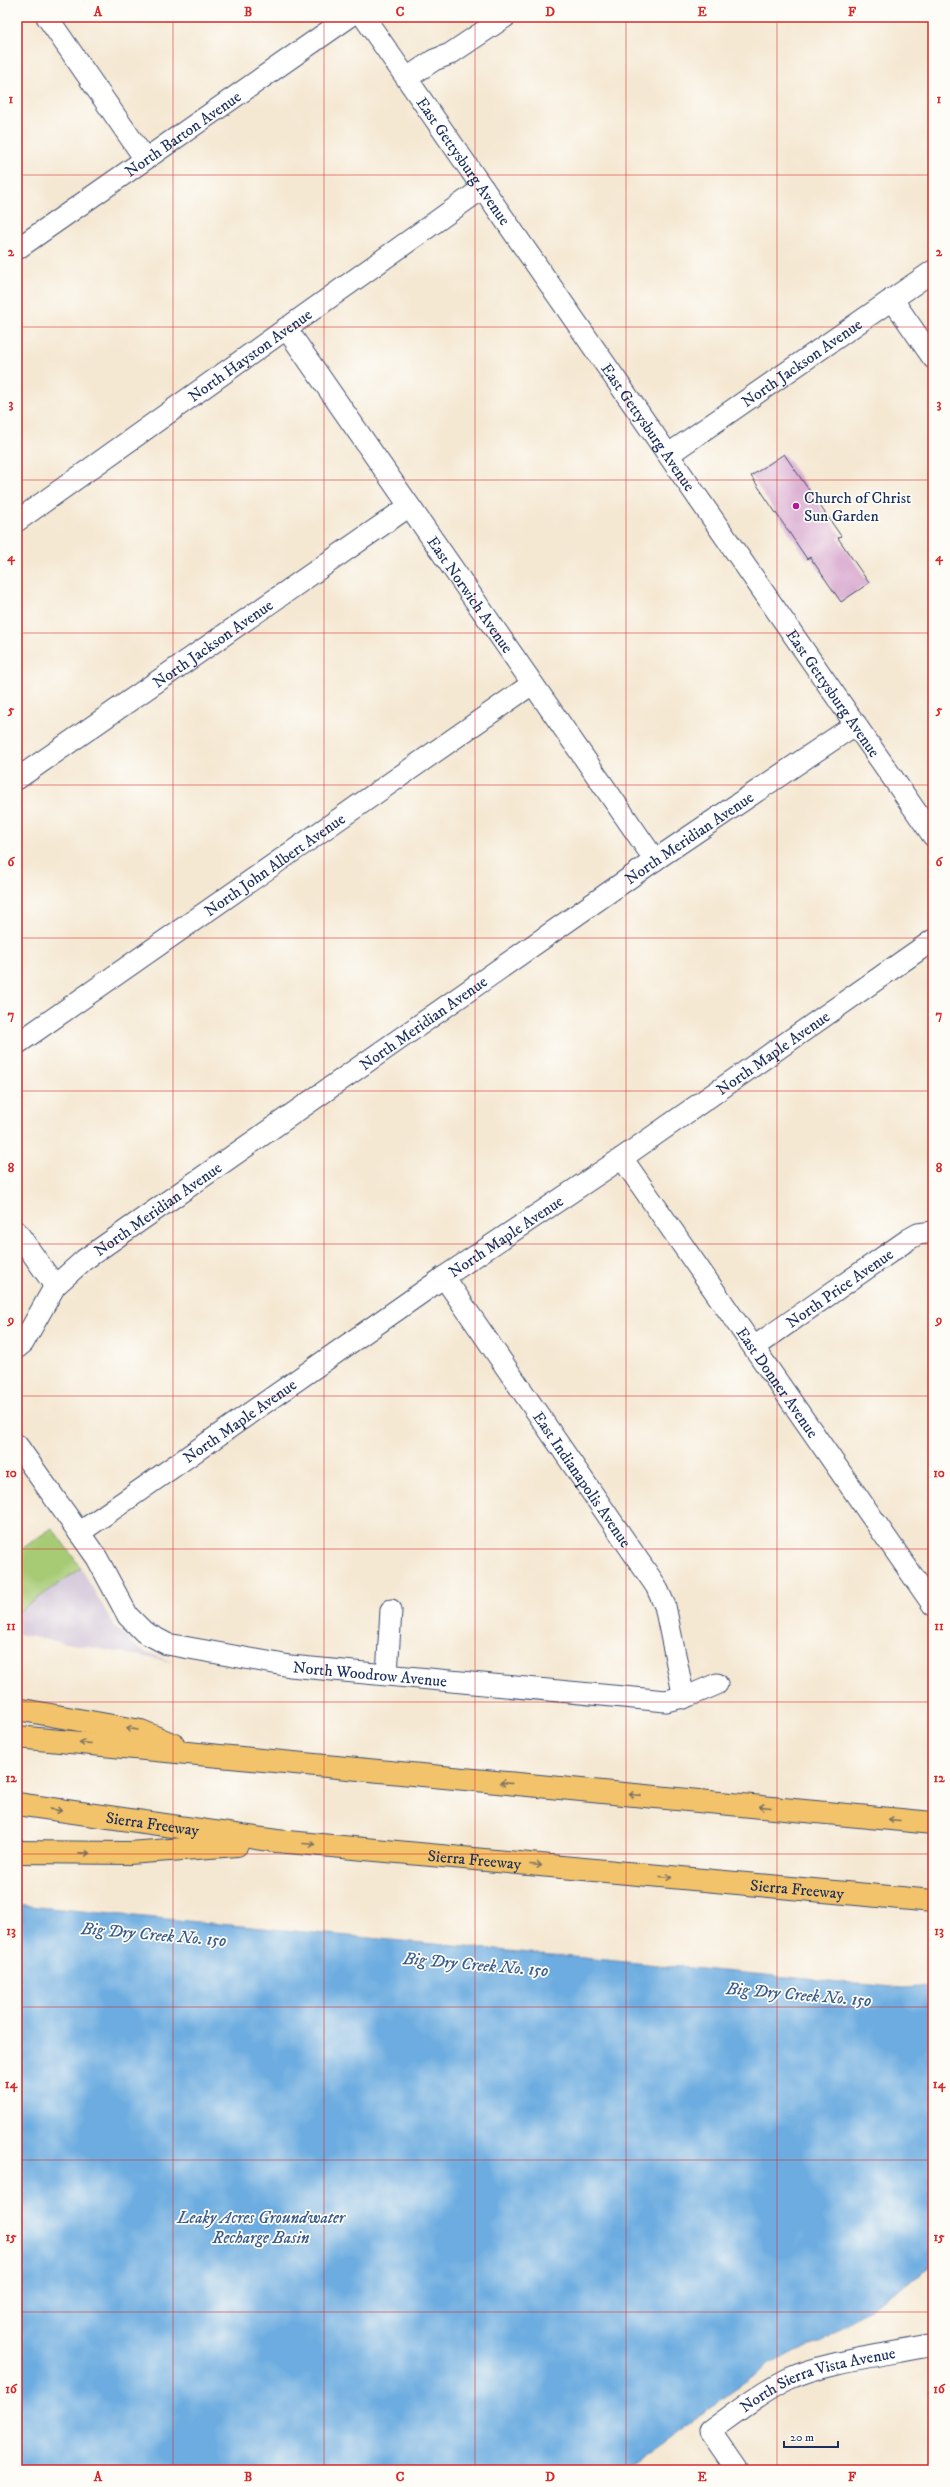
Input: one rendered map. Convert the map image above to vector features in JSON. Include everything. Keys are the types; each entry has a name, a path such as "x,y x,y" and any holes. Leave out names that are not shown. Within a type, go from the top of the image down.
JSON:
{"highway":[{"path":"17,1709 141,1731 194,1753"},
{"path":"17,1737 933,1824"},
{"name":"Sierra Freeway","path":"17,1804 278,1841 933,1901"},
{"path":"17,1852 129,1853 278,1841"}],"street":[{"path":"47,17 145,159"},
{"name":"North Barton Avenue","path":"17,249 348,17"},
{"name":"East Gettysburg Avenue","path":"364,17 933,836"},
{"path":"407,78 434,60 450,54 505,17"},
{"name":"North Hayston Avenue","path":"17,521 483,188"},
{"name":"North Jackson Avenue","path":"669,454 933,271"},
{"path":"892,299 933,358"},
{"name":"East Norwich Avenue","path":"286,328 408,507 655,860"},
{"name":"North Jackson Avenue","path":"17,779 408,507"},
{"name":"North John Albert Avenue","path":"17,1044 532,684"},
{"name":"North Meridian Avenue","path":"17,1348 23,1343 55,1286 84,1260 655,860 856,724"},
{"name":"North Maple Avenue","path":"79,1533 444,1277 622,1158 933,940"},
{"name":"East Donner Avenue","path":"622,1158 933,1605"},
{"path":"17,1232 55,1286"},
{"name":"North Price Avenue","path":"754,1347 909,1239 930,1232"},
{"name":"East Indianapolis Avenue","path":"444,1277 656,1586 665,1606 684,1698"},
{"name":"North Woodrow Avenue","path":"17,1445 100,1563 128,1616 144,1632 167,1644 290,1666 666,1701 684,1698 717,1684"},
{"path":"386,1674 391,1610"},
{"name":"North Sierra Vista Avenue","path":"737,2470 710,2431 760,2395 790,2379 824,2367 933,2345"}],"shaded area":[{"path":"81,1568 114,1626 139,1649 172,1662 17,1634 17,1613"}],"green space":[{"path":"52,1528 81,1568 17,1613 17,1552"}],"water":[{"name":"Leaky Acres Groundwater Recharge Basin","path":"17,1905 904,1988 933,1986 933,2266 819,2343 795,2351 769,2365 624,2470 17,2470"}],"building":[{"name":"Church of Christ Sun Garden","path":"784,454 841,536 838,538 869,583 841,602 810,557 807,559 751,476"}],"place":[{"name":"Church of Christ Sun Garden","path":"796,506"}],"water label":[{"name":"Big Dry Creek No. 150","path":"154,1934"},
{"name":"Big Dry Creek No. 150","path":"476,1964"},
{"name":"Big Dry Creek No. 150","path":"799,1994"}]}
